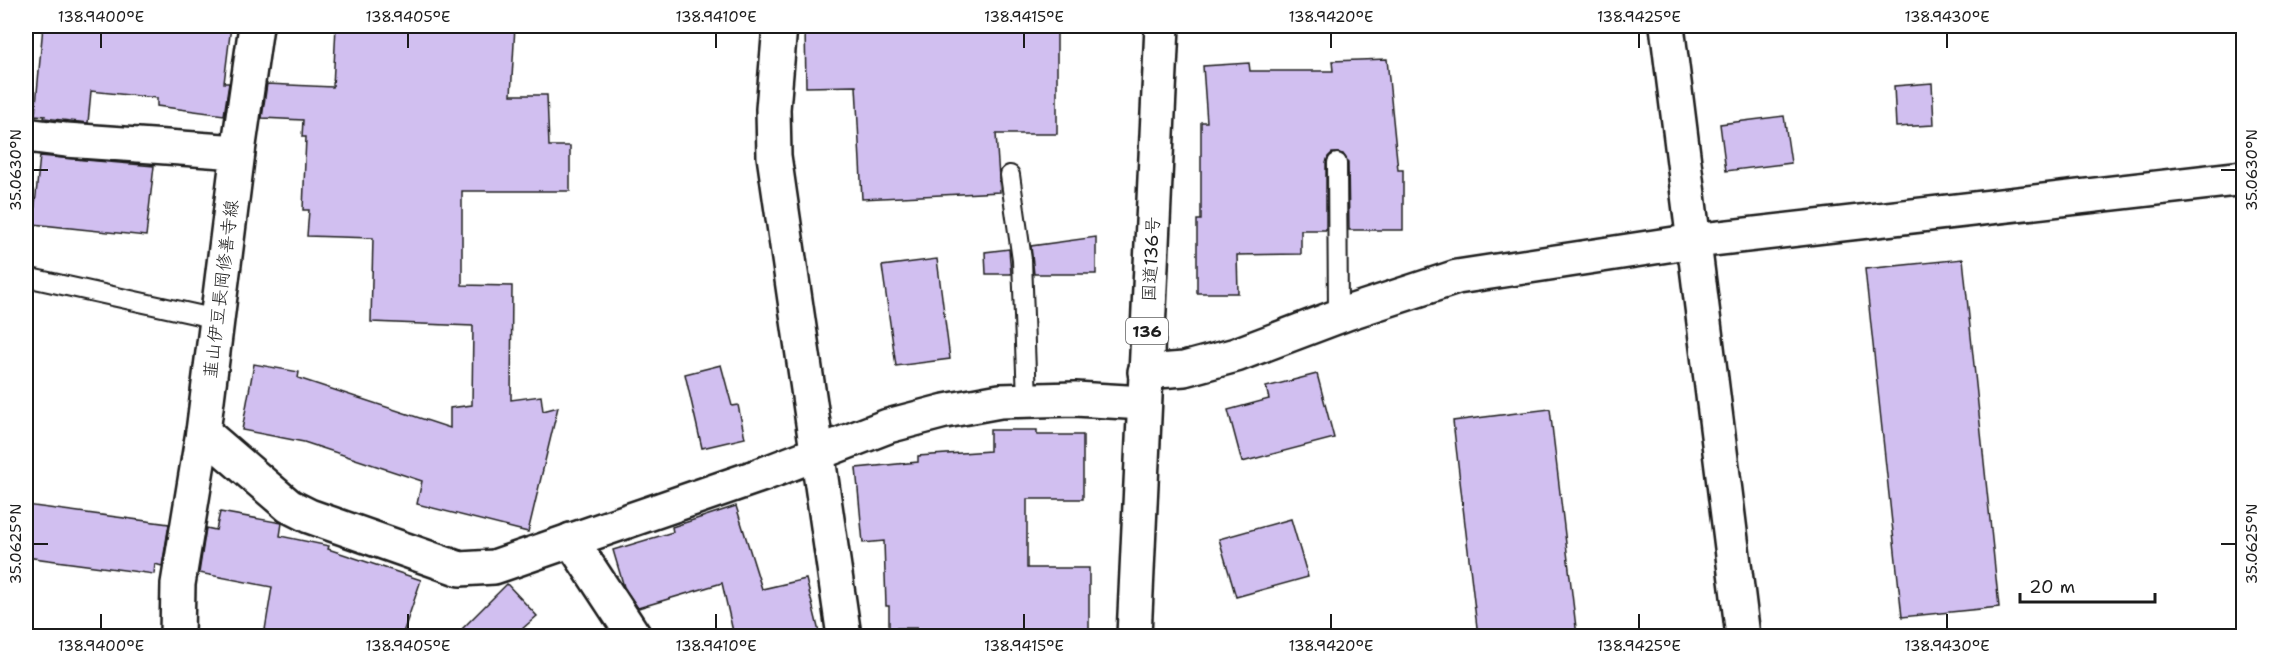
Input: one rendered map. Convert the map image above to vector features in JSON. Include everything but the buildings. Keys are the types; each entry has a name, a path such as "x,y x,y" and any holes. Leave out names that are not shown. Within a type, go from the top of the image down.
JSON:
{"main road":[{"name":"韮山伊豆長岡修善寺線","path":"177,636 178,584 203,432 256,26"},
{"path":"780,26 772,109 774,156 844,636"},
{"name":"国道136号","path":"1134,636 1162,26"},
{"path":"1667,26 1743,636"},
{"path":"26,135 238,152"},
{"path":"203,432 289,506 309,516 452,567 472,570 494,567 762,475 888,426 933,414 1000,401 1075,399 1145,387 1184,369 1236,355 1338,316 1457,277 1694,242 2244,178"},
{"path":"571,540 634,636"}],"lane":[{"path":"1337,163 1338,316"},
{"path":"1010,175 1022,260 1027,400"},
{"path":"26,277 217,319"}]}
